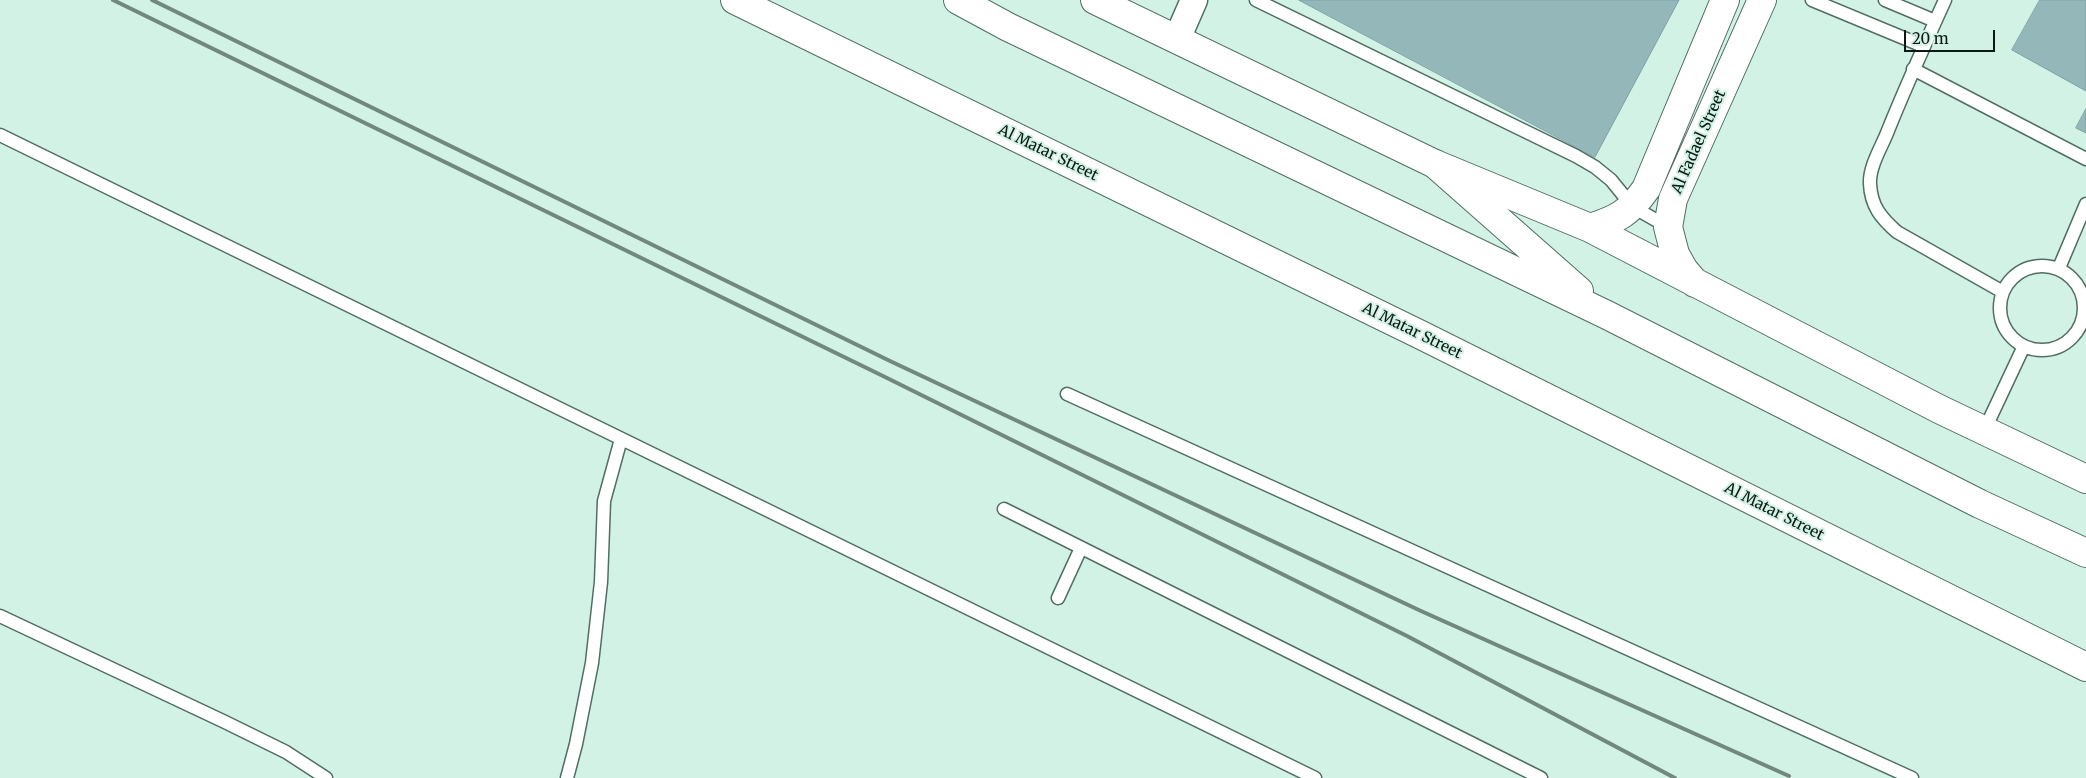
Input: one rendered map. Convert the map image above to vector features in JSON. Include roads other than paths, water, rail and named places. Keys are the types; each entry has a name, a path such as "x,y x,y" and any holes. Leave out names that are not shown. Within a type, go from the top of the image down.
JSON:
{"main road":[{"name":"Al Matar Street","path":"735,0 1421,335 2086,667"},
{"path":"958,0 1008,27 1607,314 1980,504 2086,553"},
{"path":"1094,0 1434,164 1590,228 1984,431 2086,479"},
{"name":"Al Fadael Street","path":"1590,228 1607,222 1633,207 1646,189 1725,0"},
{"name":"Al Fadael Street","path":"1696,284 1684,270 1675,254 1668,227 1673,200 1762,0"},
{"path":"1434,164 1607,314"}],"street":[{"path":"1177,39 1194,0"}],"lane":[{"path":"1256,0 1576,156 1611,180 1633,207 1668,227"},
{"path":"1812,0 1923,46"},
{"path":"1885,0 1935,21"},
{"path":"1945,0 1913,69 1875,162 1870,181 1872,201 1882,219 1897,232 2003,292"},
{"path":"1913,69 2086,159"},
{"path":"0,135 1315,778"},
{"path":"2059,268 2086,204"},
{"path":"2042,265 2059,268 2074,278 2083,294 2085,312 2083,330 2069,341 2055,348 2039,350 2024,346 2011,337 2002,323 1999,308 2003,292 2012,277 2026,268 2042,265"},
{"path":"1984,431 2024,346"},
{"path":"1067,394 1912,778"},
{"path":"567,778 576,744 592,663 601,582 604,500 621,439"},
{"path":"1004,509 1541,778"},
{"path":"1058,598 1081,548"},
{"path":"0,616 226,722 286,752 326,778"}],"railway":[{"path":"113,0 883,376 1407,636 1675,778"},
{"path":"152,0 890,361 1421,611 1789,776"}]}
